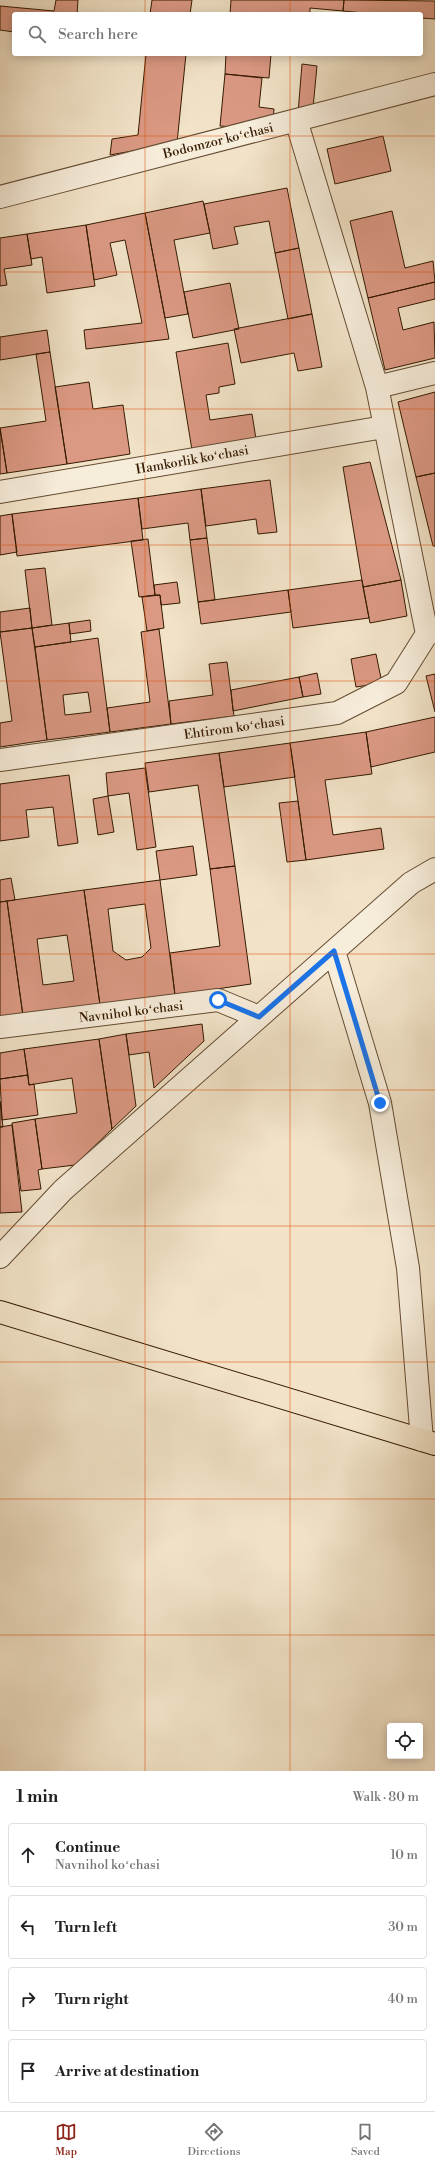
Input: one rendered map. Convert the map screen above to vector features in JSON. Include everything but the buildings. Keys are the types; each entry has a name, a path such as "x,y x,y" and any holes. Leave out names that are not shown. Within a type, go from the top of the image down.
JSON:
{"main road":[{"path":"0,1312 428,1442"}],"street":[{"name":"Bodomzor koʻchasi","path":"0,196 435,84"},
{"path":"296,120 377,387 384,427 431,633"},
{"path":"377,387 435,373"},
{"name":"Hamkorlik koʻchasi","path":"0,492 384,427"},
{"name":"Ehtirom koʻchasi","path":"0,760 337,713 396,683 431,633"},
{"path":"0,1257 63,1190 411,883 435,869"},
{"path":"334,951 380,1103 408,1268 428,1442"},
{"name":"Navnihol koʻchasi","path":"0,1027 218,1000 259,1017"}],"route":[{"path":"218,1000 259,1017 334,951 380,1103"}]}
